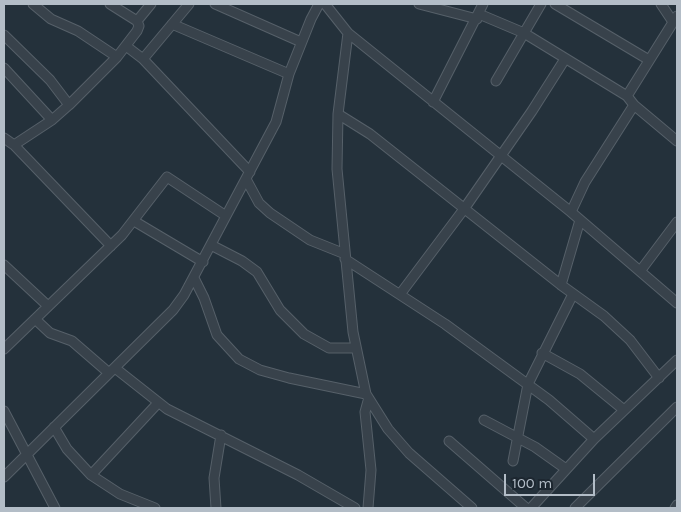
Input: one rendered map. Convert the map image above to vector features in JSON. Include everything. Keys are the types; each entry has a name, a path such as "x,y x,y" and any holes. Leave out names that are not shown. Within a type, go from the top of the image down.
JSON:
{"street":[{"path":"33,4 51,18 78,31 117,57"},
{"path":"14,145 52,120 69,105 117,57 139,28 137,21 110,4"},
{"path":"137,21 150,4"},
{"path":"143,59 189,4"},
{"path":"215,4 301,42"},
{"path":"4,477 25,454 173,310 203,262 276,122 289,74 301,42 319,4"},
{"path":"325,4 348,33 571,212 641,270 677,303"},
{"path":"419,4 478,16 524,33 627,96 634,105 677,141"},
{"path":"433,102 483,4"},
{"path":"496,81 541,4"},
{"path":"555,4 648,60"},
{"path":"627,96 675,19 661,4"},
{"path":"172,24 289,74"},
{"path":"348,33 338,114 337,169 355,348 367,397 365,412 371,470 368,508"},
{"path":"4,35 38,68 69,105"},
{"path":"126,46 143,59 248,175 259,203 270,213 310,240 345,256 401,293 528,384 594,439"},
{"path":"401,293 464,209 565,59"},
{"path":"4,68 52,120"},
{"path":"571,212 588,176 634,105"},
{"path":"338,114 370,134 561,286 604,316 630,340 659,378"},
{"path":"4,138 14,145 111,246"},
{"path":"4,349 111,246 134,221 167,177 226,216"},
{"path":"561,286 580,220"},
{"path":"134,221 203,262"},
{"path":"641,270 677,222"},
{"path":"211,245 242,261 258,272 280,310 304,334 329,348 355,348"},
{"path":"4,265 48,306"},
{"path":"194,278 204,298 217,335 239,359 252,367 279,376 367,397 409,454 472,508"},
{"path":"513,460 528,384 573,294"},
{"path":"35,319 50,332 72,341 158,403 355,508"},
{"path":"542,353 591,381 624,410"},
{"path":"532,508 594,439 677,360"},
{"path":"90,475 158,403"},
{"path":"575,508 677,407"},
{"path":"4,411 55,508"},
{"path":"669,414 677,420"},
{"path":"484,420 535,447 566,469"},
{"path":"54,427 67,449 90,475 120,494 155,508"},
{"path":"216,508 214,478 221,435"},
{"path":"449,441 526,508"}]}
